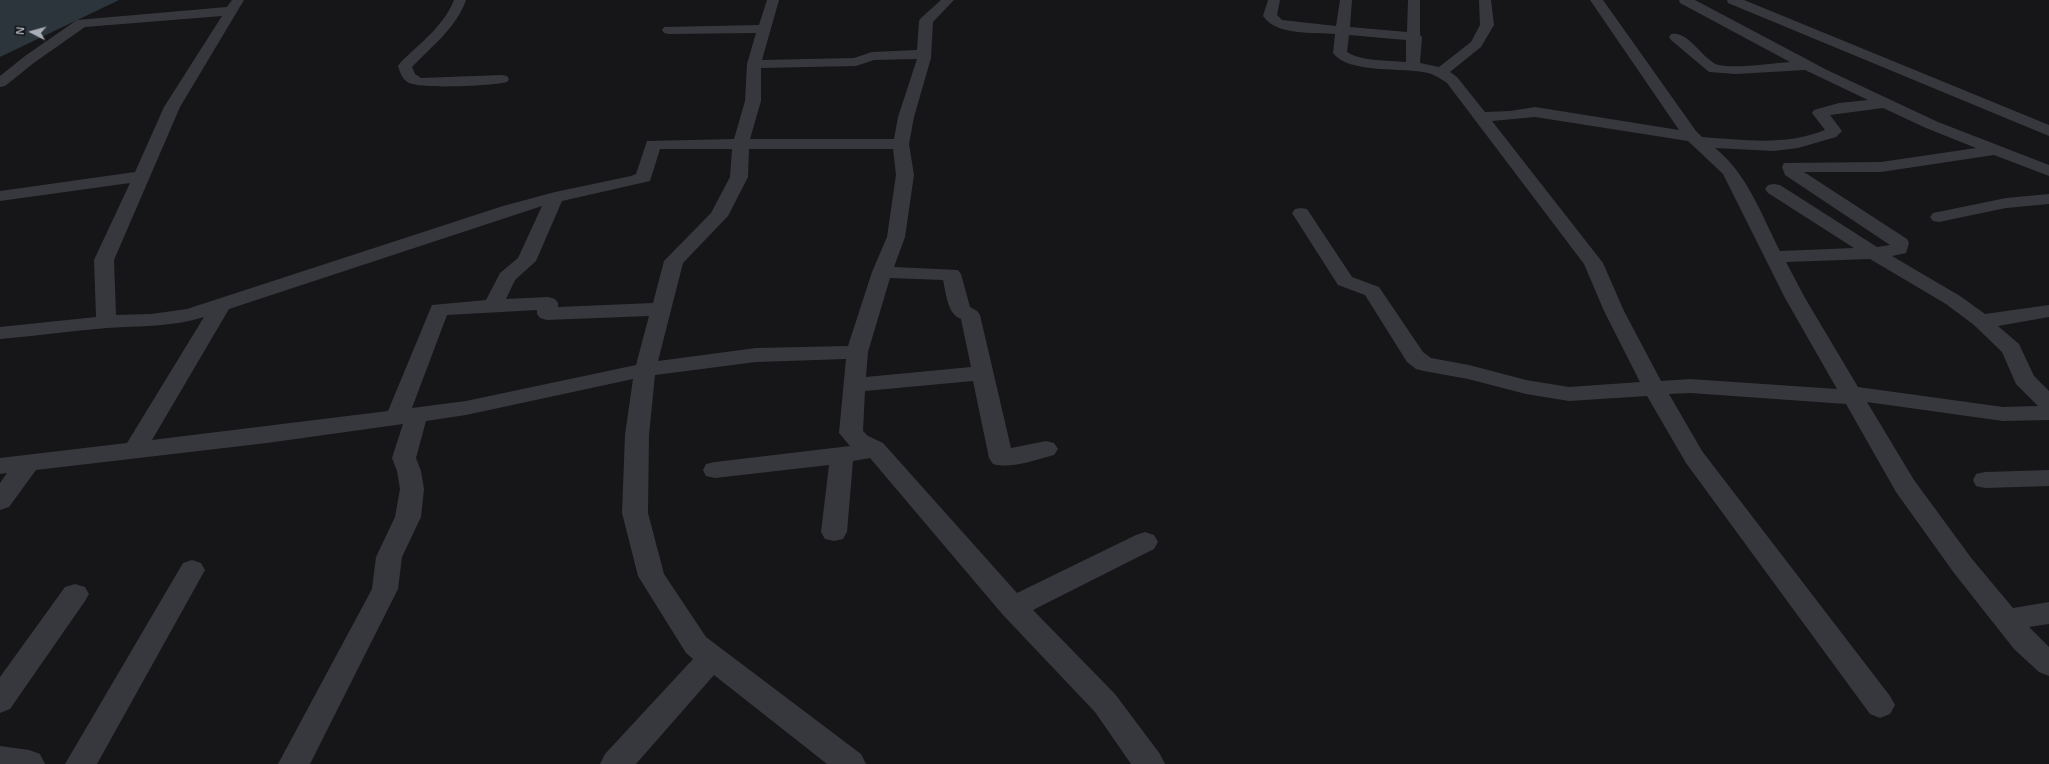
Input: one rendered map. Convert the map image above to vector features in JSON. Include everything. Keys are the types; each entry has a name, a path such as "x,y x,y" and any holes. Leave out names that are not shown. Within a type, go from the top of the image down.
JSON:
{"street":[{"path":"460,0 457,12 443,30 405,66 408,76 413,80 421,82 502,78"},
{"path":"773,0 754,64 753,101 741,144 739,177 719,216 674,262 661,309 645,370 637,434 635,513 651,576 696,645 850,764"},
{"path":"948,0 926,21 924,54 906,117 901,144 905,176 896,237 882,272 857,352 851,433 860,442 875,449 1013,607 1104,703 1149,764"},
{"path":"1274,0 1270,16 1277,23 1288,26 1415,36"},
{"path":"1346,0 1340,53 1354,60 1430,68 1442,72 1452,80 1479,117 1594,263 1614,311 1654,389 1694,457 1880,705"},
{"path":"1413,66 1415,36 1414,0"},
{"path":"1442,72 1476,44 1487,25 1485,0"},
{"path":"1596,0 1695,140 1722,160 1731,173 1795,298 1905,486 1963,566 2024,640 2049,664"},
{"path":"1685,0 1808,66 1885,103 1932,125 2049,171"},
{"path":"1733,0 2049,131"},
{"path":"0,83 82,23 171,17 234,5"},
{"path":"106,322 104,260 172,107 234,5"},
{"path":"669,30 764,28"},
{"path":"1676,37 1714,69 1736,70 1808,66"},
{"path":"754,64 856,62 872,56 924,54"},
{"path":"1479,117 1510,116 1535,112 1695,140 1774,146 1798,143 1830,134 1834,131 1820,113 1839,108 1885,103"},
{"path":"0,333 106,322 150,320 190,315 508,210 554,197 636,180 644,177 653,144 901,144"},
{"path":"1774,257 1874,253 1899,249 1900,243 1791,171 1790,167 1881,167 1995,150"},
{"path":"0,196 141,176"},
{"path":"1774,189 1874,253 1953,300 1982,321 2011,348 2024,379 2049,404"},
{"path":"493,306 508,277 526,261 554,197"},
{"path":"1939,217 2006,203 2049,199"},
{"path":"1301,212 1345,281 1372,291 1415,357 1424,364 1469,372 1526,387 1568,394 1690,386 1852,395 2003,414 2049,413"},
{"path":"882,272 951,274 960,309 964,313 970,315 1001,458 1046,449"},
{"path":"294,764 385,589 389,557 408,517 412,489 409,471 404,458 407,416 440,309 548,303 547,314 661,309"},
{"path":"135,450 221,305"},
{"path":"1982,321 2049,311"},
{"path":"0,466 466,408 605,377 756,354 857,352"},
{"path":"854,384 982,373"},
{"path":"714,470 842,455 875,449"},
{"path":"834,532 842,455"},
{"path":"0,501 28,462"},
{"path":"1985,480 2049,478"},
{"path":"1013,607 1145,542"},
{"path":"81,764 192,570"},
{"path":"0,700 75,594"},
{"path":"2007,620 2049,613"},
{"path":"616,764 712,657"},
{"path":"0,760 29,764"}],"shaded area":[{"path":"0,0 119,0 0,57"}]}
